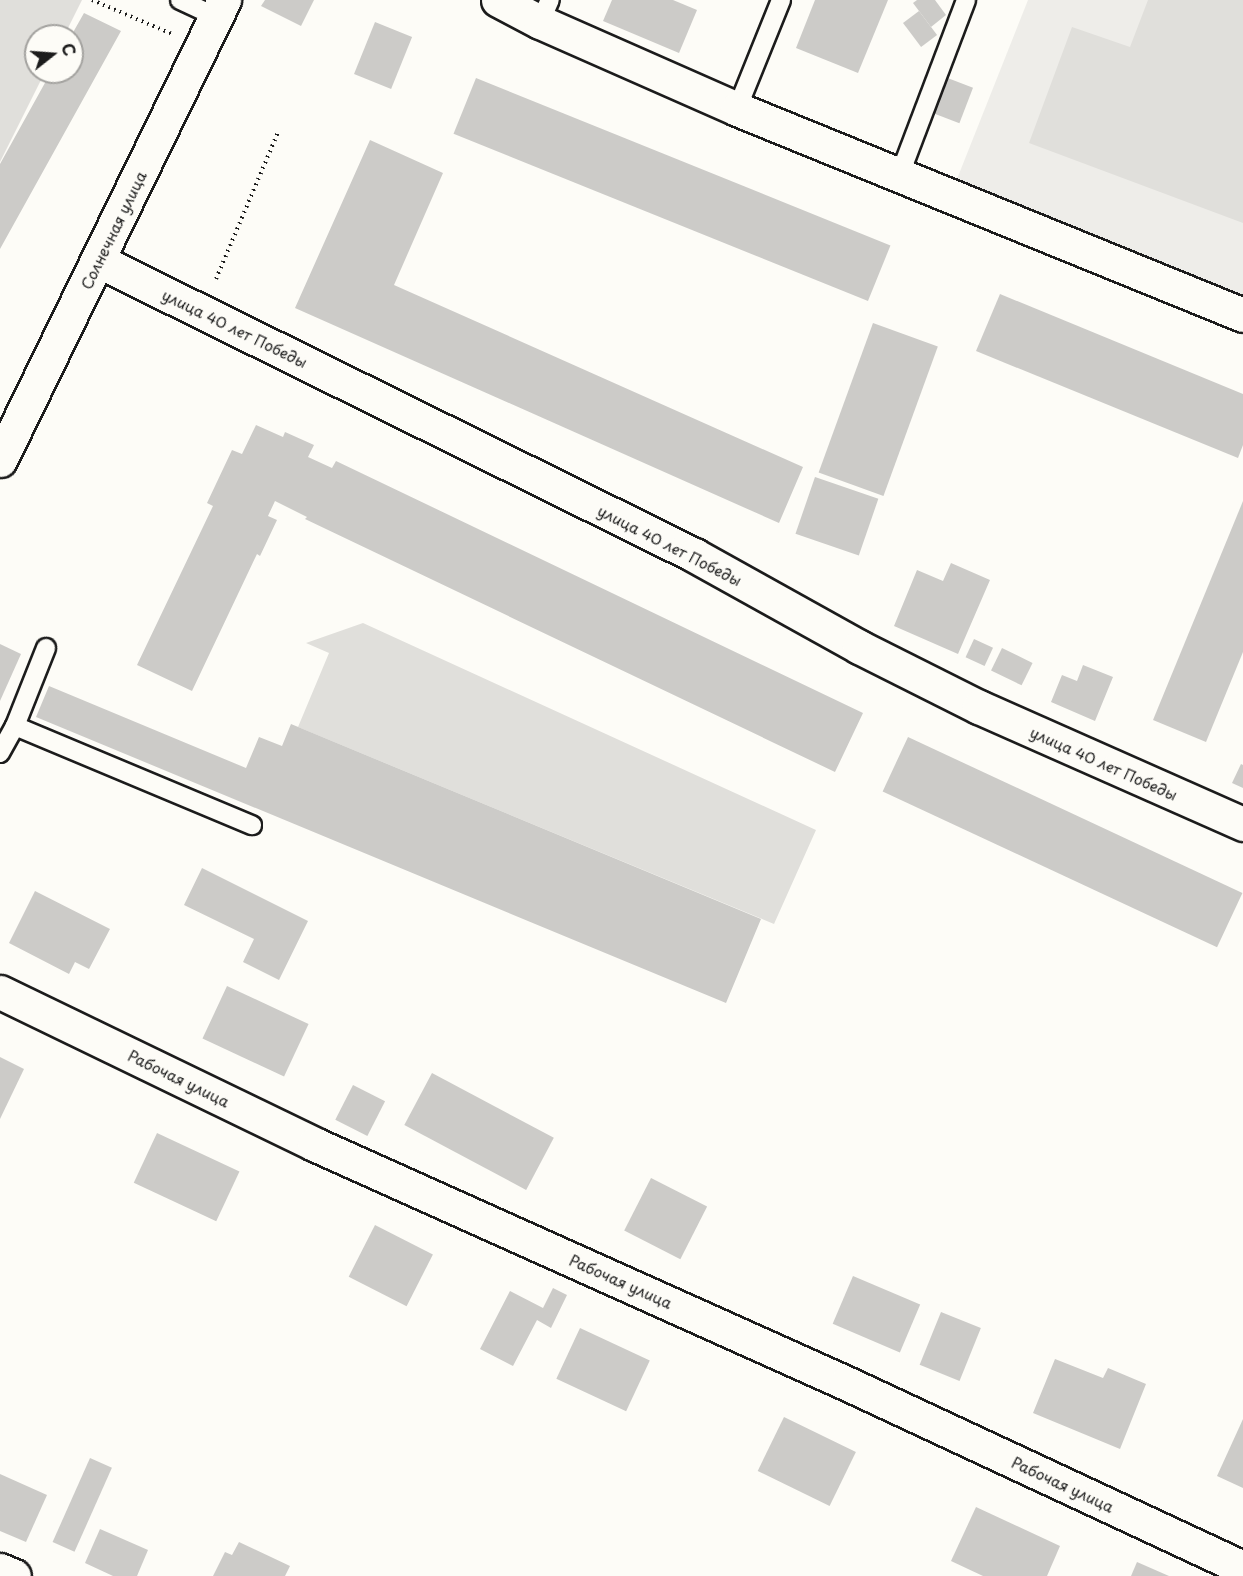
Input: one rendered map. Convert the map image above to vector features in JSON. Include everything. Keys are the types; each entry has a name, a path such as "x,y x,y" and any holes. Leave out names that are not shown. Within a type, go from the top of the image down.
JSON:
{"street":[{"path":"498,0 545,11 737,108 1243,315"},
{"name":"Солнечная улица","path":"0,460 220,9"},
{"name":"улица 40 лет Победы","path":"99,261 694,555 859,647 979,707 1243,824"},
{"name":"Рабочая улица","path":"0,992 314,1143 846,1383 1243,1568"},
{"path":"0,1570 14,1576"}],"lane":[{"path":"180,0 220,9"},
{"path":"737,108 781,0"},
{"path":"900,174 966,0"},
{"path":"0,753 15,726 46,648"},
{"path":"15,726 252,825"}],"path":[{"path":"92,0 202,47"},
{"path":"216,279 278,132"}],"shaded area":[{"path":"0,0 82,0 70,24 24,24 24,84 39,84 0,162"},
{"path":"1028,0 1243,0 1243,297 955,184"},
{"path":"1148,0 1243,0 1243,223 1029,143 1072,27 1130,47"},
{"path":"363,623 816,830 774,924 298,727 329,653 306,643"}],"building":[{"path":"265,0 314,0 301,26 261,6"},
{"path":"612,0 673,0 697,10 679,53 603,21"},
{"path":"815,0 888,0 858,73 796,48"},
{"path":"917,0 935,0 946,15 931,27 913,3"},
{"path":"919,11 937,35 921,47 903,23"},
{"path":"84,13 121,31 0,249 0,164 44,84 84,84 84,24 78,24"},
{"path":"375,22 412,37 391,89 354,74"},
{"path":"945,77 973,88 959,123 931,112"},
{"path":"476,78 890,245 868,301 454,134"},
{"path":"370,140 443,173 394,285 803,467 779,523 295,308"},
{"path":"1000,294 1243,394 1243,445 1238,458 976,351"},
{"path":"873,323 938,347 883,496 819,472"},
{"path":"256,425 283,437 285,432 314,445 308,457 332,468 336,461 863,713 835,772 305,519 307,517 275,501 268,516 277,520 260,556 257,554 192,691 137,665 213,506 207,503 232,450 242,454"},
{"path":"815,477 878,499 859,556 795,534"},
{"path":"1243,501 1243,652 1206,742 1153,720"},
{"path":"951,563 990,580 958,654 894,626 917,570 943,581"},
{"path":"974,639 993,648 985,666 966,657"},
{"path":"0,644 21,654 0,701"},
{"path":"1002,648 1033,663 1022,685 991,670"},
{"path":"1083,665 1113,677 1095,721 1051,702 1062,675 1077,681"},
{"path":"49,686 246,768 259,737 282,746 291,724 761,919 726,1003 36,717"},
{"path":"908,737 1242,893 1217,947 883,791"},
{"path":"1241,764 1243,765 1243,788 1232,783"},
{"path":"202,868 308,921 279,980 243,962 254,939 184,905"},
{"path":"35,891 110,929 89,969 75,962 69,974 9,943"},
{"path":"227,986 309,1024 284,1077 202,1039"},
{"path":"0,1057 24,1069 0,1119"},
{"path":"432,1073 554,1138 526,1190 404,1125"},
{"path":"353,1085 385,1101 367,1136 335,1120"},
{"path":"157,1133 239,1171 216,1221 134,1183"},
{"path":"651,1178 707,1207 680,1259 624,1231"},
{"path":"375,1225 433,1255 407,1306 349,1277"},
{"path":"853,1276 920,1305 900,1352 833,1324"},
{"path":"553,1288 567,1295 551,1328 537,1320 513,1366 480,1349 510,1291 543,1308"},
{"path":"941,1312 981,1328 960,1381 920,1365"},
{"path":"580,1328 650,1361 626,1411 556,1379"},
{"path":"1055,1359 1103,1378 1108,1368 1146,1384 1120,1449 1033,1413"},
{"path":"784,1417 856,1452 830,1506 758,1471"},
{"path":"1243,1419 1243,1488 1217,1476"},
{"path":"90,1458 112,1468 75,1552 53,1542"},
{"path":"0,1474 47,1495 26,1542 0,1531"},
{"path":"976,1507 1060,1546 1047,1576 983,1576 951,1561"},
{"path":"100,1529 148,1550 137,1576 113,1576 85,1563"},
{"path":"239,1542 290,1566 285,1576 213,1576 225,1552 232,1555"},
{"path":"1137,1562 1169,1576 1131,1576"}]}
